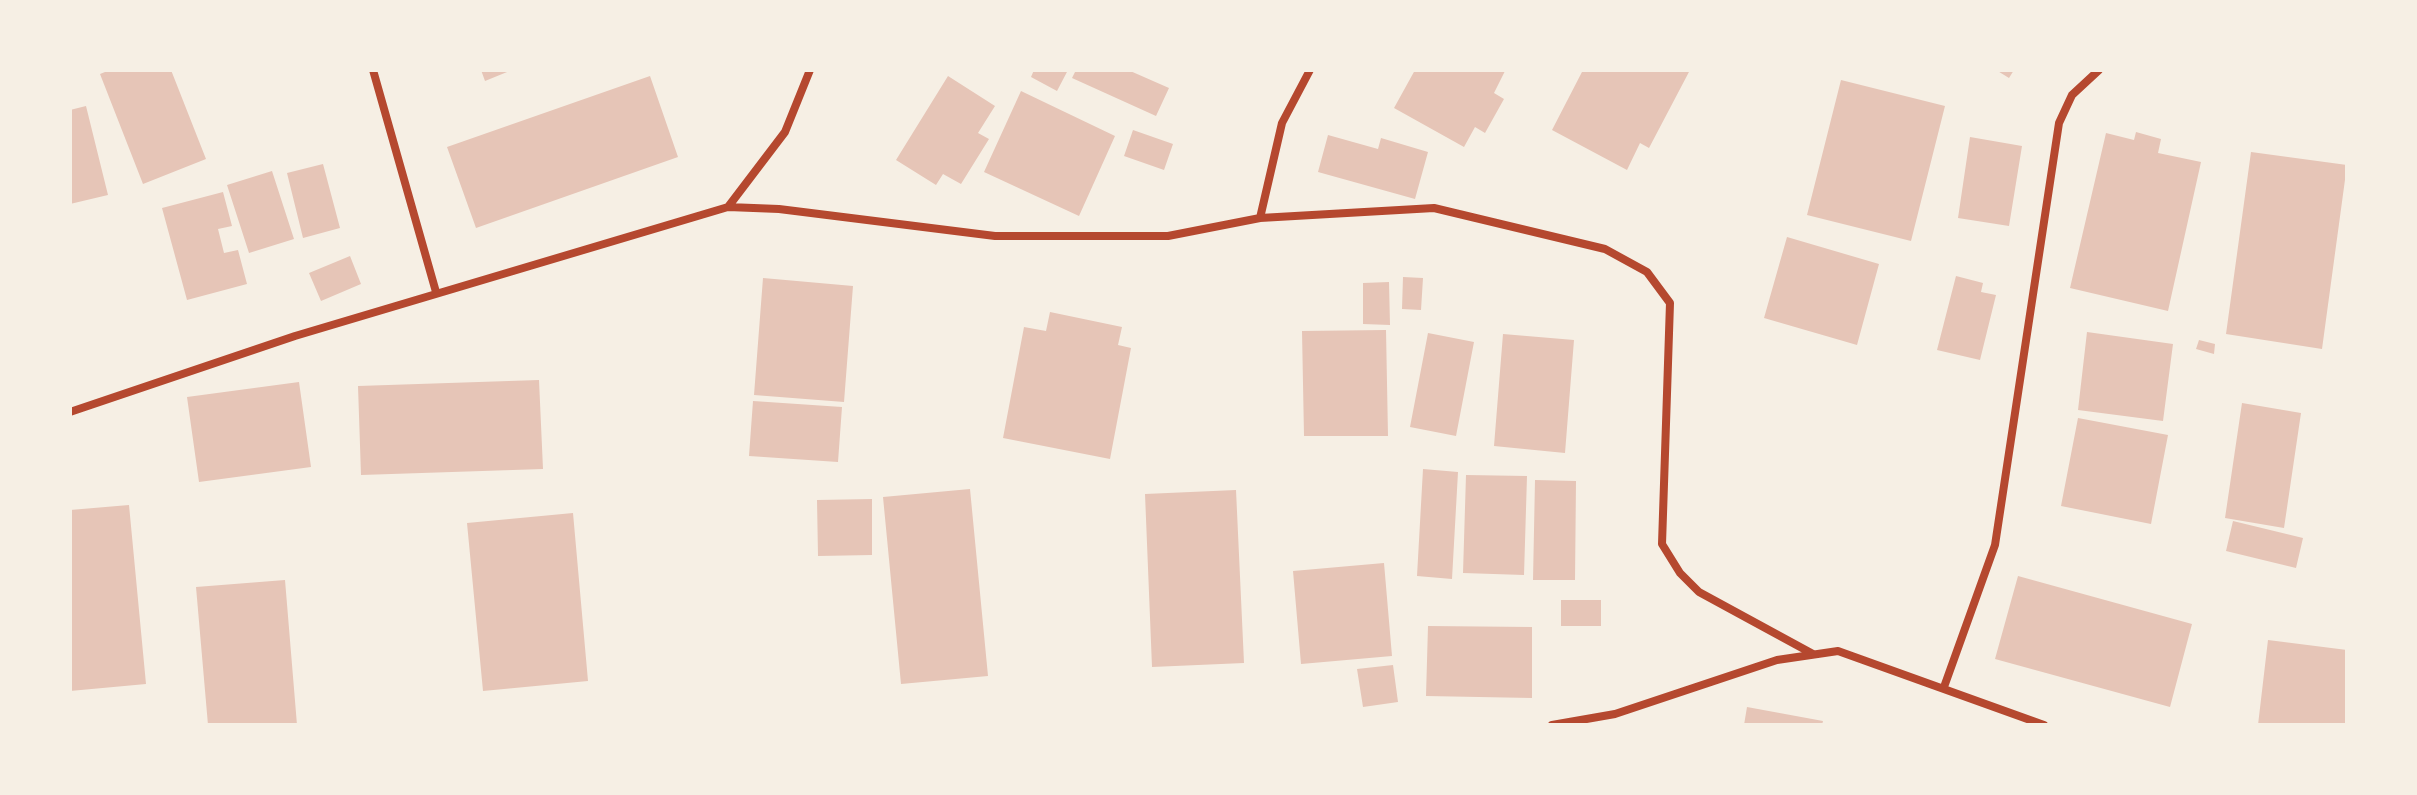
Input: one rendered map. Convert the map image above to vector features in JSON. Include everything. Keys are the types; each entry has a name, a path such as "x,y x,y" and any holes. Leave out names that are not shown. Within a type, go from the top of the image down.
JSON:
{"street":[{"path":"373,70 436,292"},
{"path":"728,207 785,132 810,70"},
{"path":"1260,218 1282,123 1310,70"},
{"path":"1944,687 1995,545 2059,123 2072,95 2099,70"},
{"path":"70,412 436,292 728,207 779,209 995,236 1168,236 1260,218 1434,208 1605,249 1647,272 1670,303 1662,544 1680,573 1699,592 1813,654"},
{"path":"1552,725 1615,714 1777,660 1838,651 1944,687 2021,721 2044,725"}],"building":[{"path":"110,70 171,70 206,159 143,184 100,74"},
{"path":"481,70 512,70 485,81"},
{"path":"1034,70 1068,70 1057,91 1031,77"},
{"path":"1076,70 1128,70 1169,88 1156,116 1072,78"},
{"path":"1415,70 1505,71 1494,93 1504,99 1485,133 1475,127 1464,147 1394,108"},
{"path":"1583,70 1690,70 1649,148 1640,143 1627,170 1552,130"},
{"path":"1996,70 2014,70 2009,78"},
{"path":"650,76 678,157 476,228 447,147"},
{"path":"948,76 995,106 978,133 989,139 961,184 943,174 936,185 896,160"},
{"path":"1841,80 1945,106 1911,241 1807,215"},
{"path":"1021,91 1115,136 1079,216 984,172"},
{"path":"86,106 108,195 70,204 70,110"},
{"path":"1133,130 1173,144 1164,170 1124,156"},
{"path":"2136,132 2161,139 2158,153 2201,162 2168,311 2070,288 2106,133 2134,140"},
{"path":"1328,135 1378,149 1381,138 1428,152 1415,199 1318,172"},
{"path":"1970,137 2022,146 2009,226 1958,218"},
{"path":"2251,152 2347,165 2322,349 2226,334"},
{"path":"323,164 340,228 303,238 287,173"},
{"path":"272,171 294,239 249,253 227,185"},
{"path":"223,192 232,226 218,229 224,253 238,250 247,284 187,300 162,208"},
{"path":"1787,237 1879,264 1857,345 1764,318"},
{"path":"350,256 361,284 321,301 309,273"},
{"path":"1956,276 1983,283 1981,292 1996,295 1980,360 1937,350"},
{"path":"1403,277 1423,278 1421,310 1402,309"},
{"path":"763,278 853,286 844,402 754,395"},
{"path":"1389,282 1390,325 1363,324 1363,283"},
{"path":"1050,312 1122,327 1118,345 1131,348 1110,459 1003,438 1024,327 1046,331"},
{"path":"1386,330 1388,436 1304,436 1302,331"},
{"path":"2087,332 2173,344 2163,421 2078,410"},
{"path":"1428,333 1474,342 1456,436 1410,427"},
{"path":"1503,334 1574,340 1565,453 1494,446"},
{"path":"2199,340 2215,344 2214,354 2196,349"},
{"path":"539,380 543,469 361,475 358,386"},
{"path":"299,382 311,467 199,482 187,397"},
{"path":"753,401 842,407 838,462 749,456"},
{"path":"2242,403 2301,413 2284,528 2225,518"},
{"path":"2078,418 2168,435 2151,524 2061,506"},
{"path":"1423,469 1458,472 1452,579 1417,576"},
{"path":"1466,475 1527,476 1524,575 1463,573"},
{"path":"1535,480 1576,481 1575,580 1533,580"},
{"path":"970,489 988,676 901,684 883,497"},
{"path":"1236,490 1244,663 1152,667 1145,494"},
{"path":"872,499 872,555 818,556 817,500"},
{"path":"129,505 146,684 70,691 70,510"},
{"path":"573,513 588,681 483,691 467,523"},
{"path":"2233,521 2303,538 2296,568 2226,551"},
{"path":"1384,563 1392,656 1301,664 1293,571"},
{"path":"2018,576 2192,624 2170,707 1995,659"},
{"path":"285,580 297,725 208,725 196,587"},
{"path":"1561,600 1601,600 1601,626 1561,626"},
{"path":"1428,626 1532,627 1532,698 1426,696"},
{"path":"2268,640 2347,650 2347,725 2258,725"},
{"path":"1393,665 1398,702 1363,707 1357,669"},
{"path":"1747,707 1823,721 1822,725 1744,725"}]}
